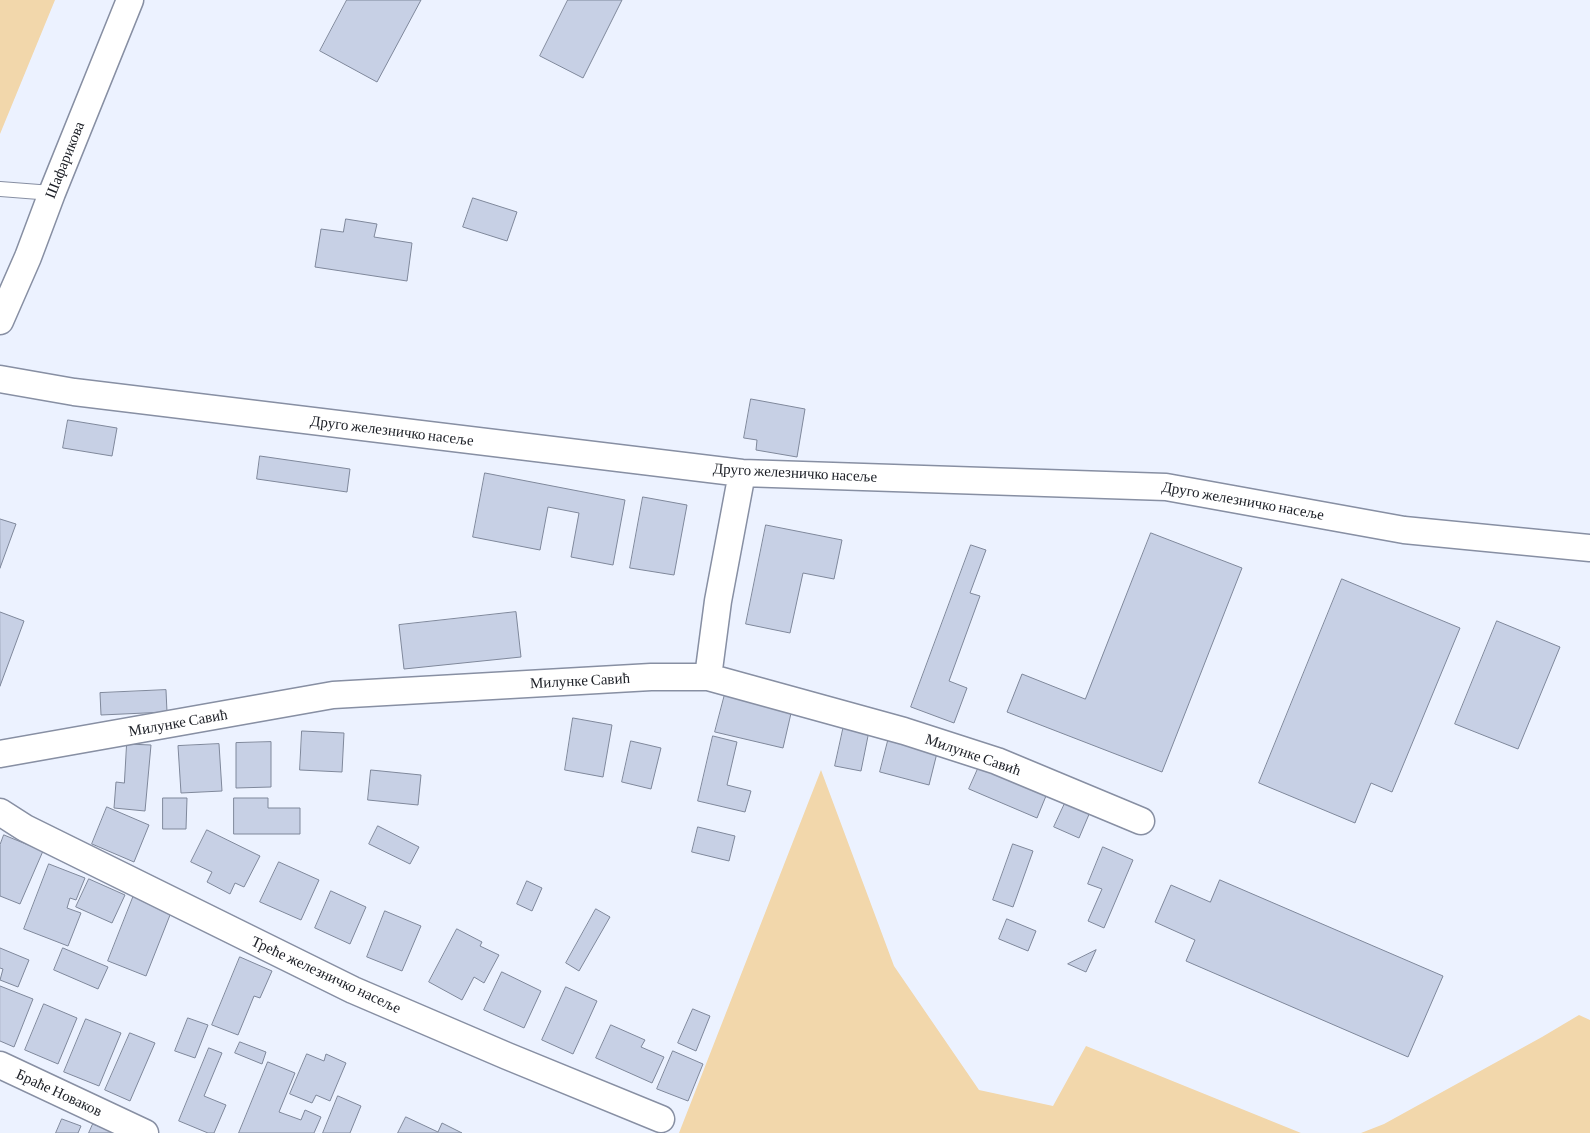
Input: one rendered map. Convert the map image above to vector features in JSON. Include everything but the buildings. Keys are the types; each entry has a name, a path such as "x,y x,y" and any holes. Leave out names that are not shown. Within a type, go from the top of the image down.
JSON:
{"street":[{"name":"Шафарикова","path":"0,321 28,257 130,0"},
{"name":"Друго железничко насеље","path":"0,379 74,392 742,473 1166,487 1404,530 1590,548"},
{"path":"708,677 718,600 742,473"},
{"name":"Милунке Савић","path":"0,754 333,695 651,677 708,677 896,729 997,761 1141,820"},
{"name":"Треће железничко насеље","path":"0,812 25,828 353,990 661,1119"},
{"name":"Браће Новаков","path":"0,1065 145,1133"}],"lane":[{"path":"0,189 52,193"}],"shaded area":[{"path":"0,0 55,0 0,134"},
{"path":"821,770 894,966 979,1090 1053,1106 1086,1046 1301,1133 679,1133"},
{"path":"1579,1015 1590,1020 1590,1133 1361,1133 1384,1124"}]}
